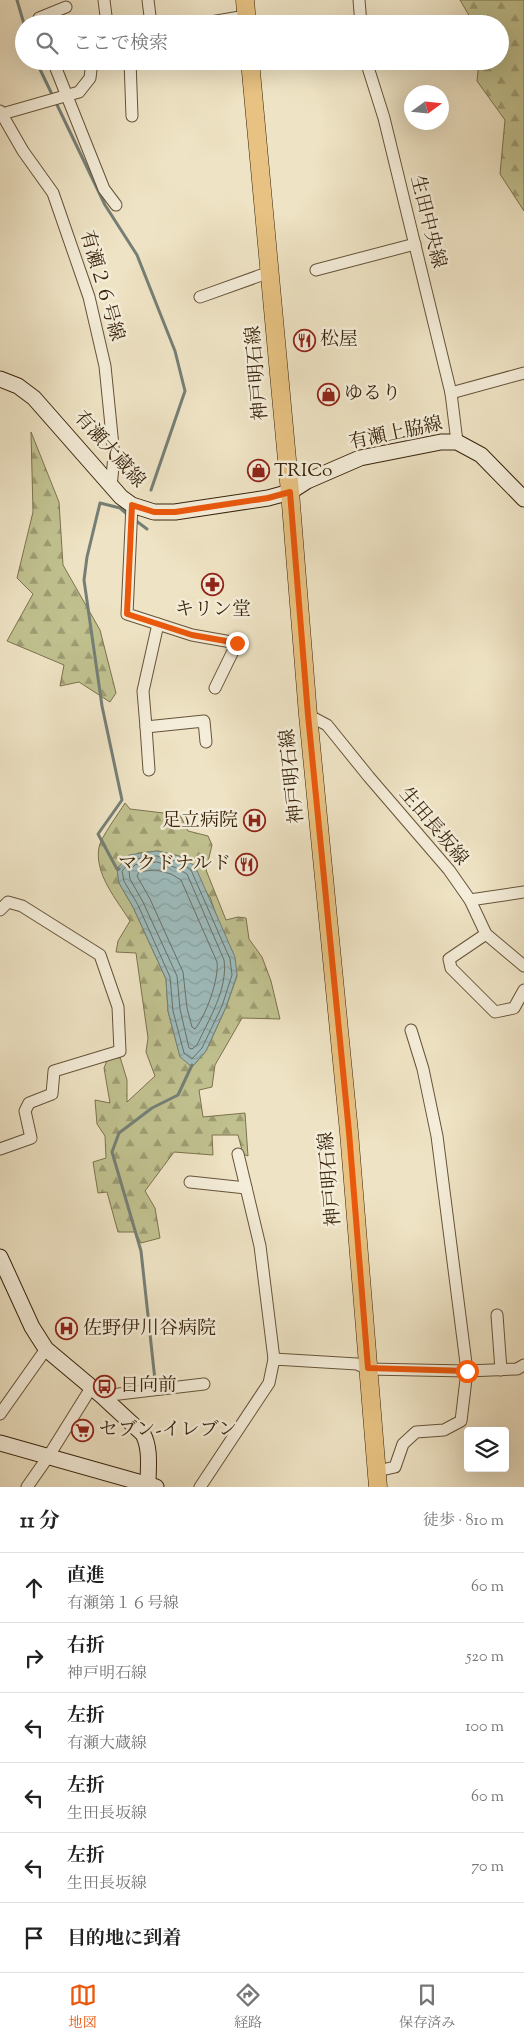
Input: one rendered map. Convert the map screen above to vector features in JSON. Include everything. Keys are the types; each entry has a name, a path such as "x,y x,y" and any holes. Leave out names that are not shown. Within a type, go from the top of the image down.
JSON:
{"main road":[{"name":"神戸明石線","path":"251,70 290,492 308,715 349,1132 378,1479"}],"street":[{"path":"104,0 106,15"},
{"path":"148,0 150,15"},
{"path":"359,0 360,15"},
{"path":"46,15 66,7"},
{"path":"56,70 64,96 104,189 116,205"},
{"path":"1,113 79,92 90,78 91,70"},
{"path":"130,70 132,116"},
{"name":"生田中央線","path":"369,70 384,118 451,393 457,442"},
{"name":"有瀬２６号線","path":"1,113 23,151 53,193 89,297 105,366 114,456 111,487"},
{"path":"316,270 414,244"},
{"path":"200,297 270,272"},
{"path":"451,393 524,373"},
{"name":"有瀬大蔵線","path":"0,379 18,386 34,398 111,487 132,505 154,512 175,512 268,498 290,492"},
{"name":"有瀬上脇線","path":"290,492 307,481 360,458 441,442 457,442 481,455 521,491"},
{"path":"132,505 127,614 192,635 237,643 215,688"},
{"path":"149,770 143,691 158,624"},
{"name":"生田長坂線","path":"308,715 327,724 448,870 470,900 486,934 524,966"},
{"path":"146,727 204,721 206,742"},
{"path":"470,900 524,892"},
{"path":"0,1149 31,1138 25,1111 29,1103 52,1094 54,1071 120,1052 118,1006 100,955 22,906 3,904"},
{"path":"486,934 449,960 451,968 495,1012 514,1008 524,990"},
{"path":"378,1479 394,1467 403,1444 416,1432 444,1430 461,1421 467,1371 437,1136 423,1069 411,1030"},
{"path":"200,1487 269,1384 274,1359 260,1246 238,1154"},
{"path":"190,1182 246,1188"},
{"path":"0,1257 4,1274 46,1349 143,1434 147,1442 152,1486 0,1443"},
{"path":"497,1315 500,1370"},
{"path":"0,1414 46,1349"},
{"path":"274,1359 357,1364 368,1368 467,1371 518,1369 524,1365"},
{"path":"27,1487 97,1392 204,1384"}],"green space":[{"path":"460,0 524,0 524,211 500,174 505,120 477,81 478,70 509,70 509,15 469,15"},
{"path":"31,432 59,502 63,565 100,630 116,693 110,702 79,682 60,686 64,665 7,641 33,594 17,578 33,512"},
{"path":"125,803 130,809 180,815 188,831 208,836 212,845 206,870 226,920 238,917 246,918 249,939 262,957 271,981 280,1019 242,1018 215,1065 212,1087 199,1090 203,1117 245,1113 248,1156 243,1154 238,1135 212,1135 213,1155 174,1152 145,1191 155,1208 160,1238 141,1243 135,1232 118,1232 107,1192 98,1193 93,1162 106,1158 105,1136 97,1124 95,1100 110,1103 104,1068 108,1058 120,1057 127,1080 127,1102 155,1076 146,1052 148,1038 136,953 116,952 118,941 130,921 103,877 98,857 100,843","holes":["158,851 179,856 210,897 237,976 226,1007 206,1051 192,1067 180,1056 168,1011 166,979 133,907 119,883 117,868 138,853"]}],"water":[{"path":"157,851 179,856 195,866 235,957 237,975 226,1007 206,1051 192,1067 180,1057 168,1011 166,979 133,907 119,883 117,869 129,855"}],"waterway":[{"path":"17,0 21,15"},
{"path":"40,70 105,205 137,255 175,351 185,391 151,490"},
{"path":"119,869 117,869 98,834 122,800 102,706 84,580 87,557 100,503 120,508 128,515"},
{"path":"135,520 147,529"},
{"path":"155,1380 141,1251 112,1152 119,1133 152,1108 178,1095 192,1065"}],"place":[{"name":"松屋","path":"304,340"},
{"name":"ゆるり","path":"328,394"},
{"name":"TRICo","path":"258,471"},
{"name":"キリン堂","path":"213,584"},
{"name":"足立病院","path":"254,821"},
{"name":"マクドナルド","path":"247,864"},
{"name":"佐野伊川谷病院","path":"67,1329"},
{"name":"日向前","path":"104,1386"},
{"name":"セブン-イレブン","path":"83,1430"}],"route":[{"path":"237,643 192,635 127,614 132,505 154,512 175,512 268,498 290,492 308,715 349,1132 368,1368 467,1371"}]}
